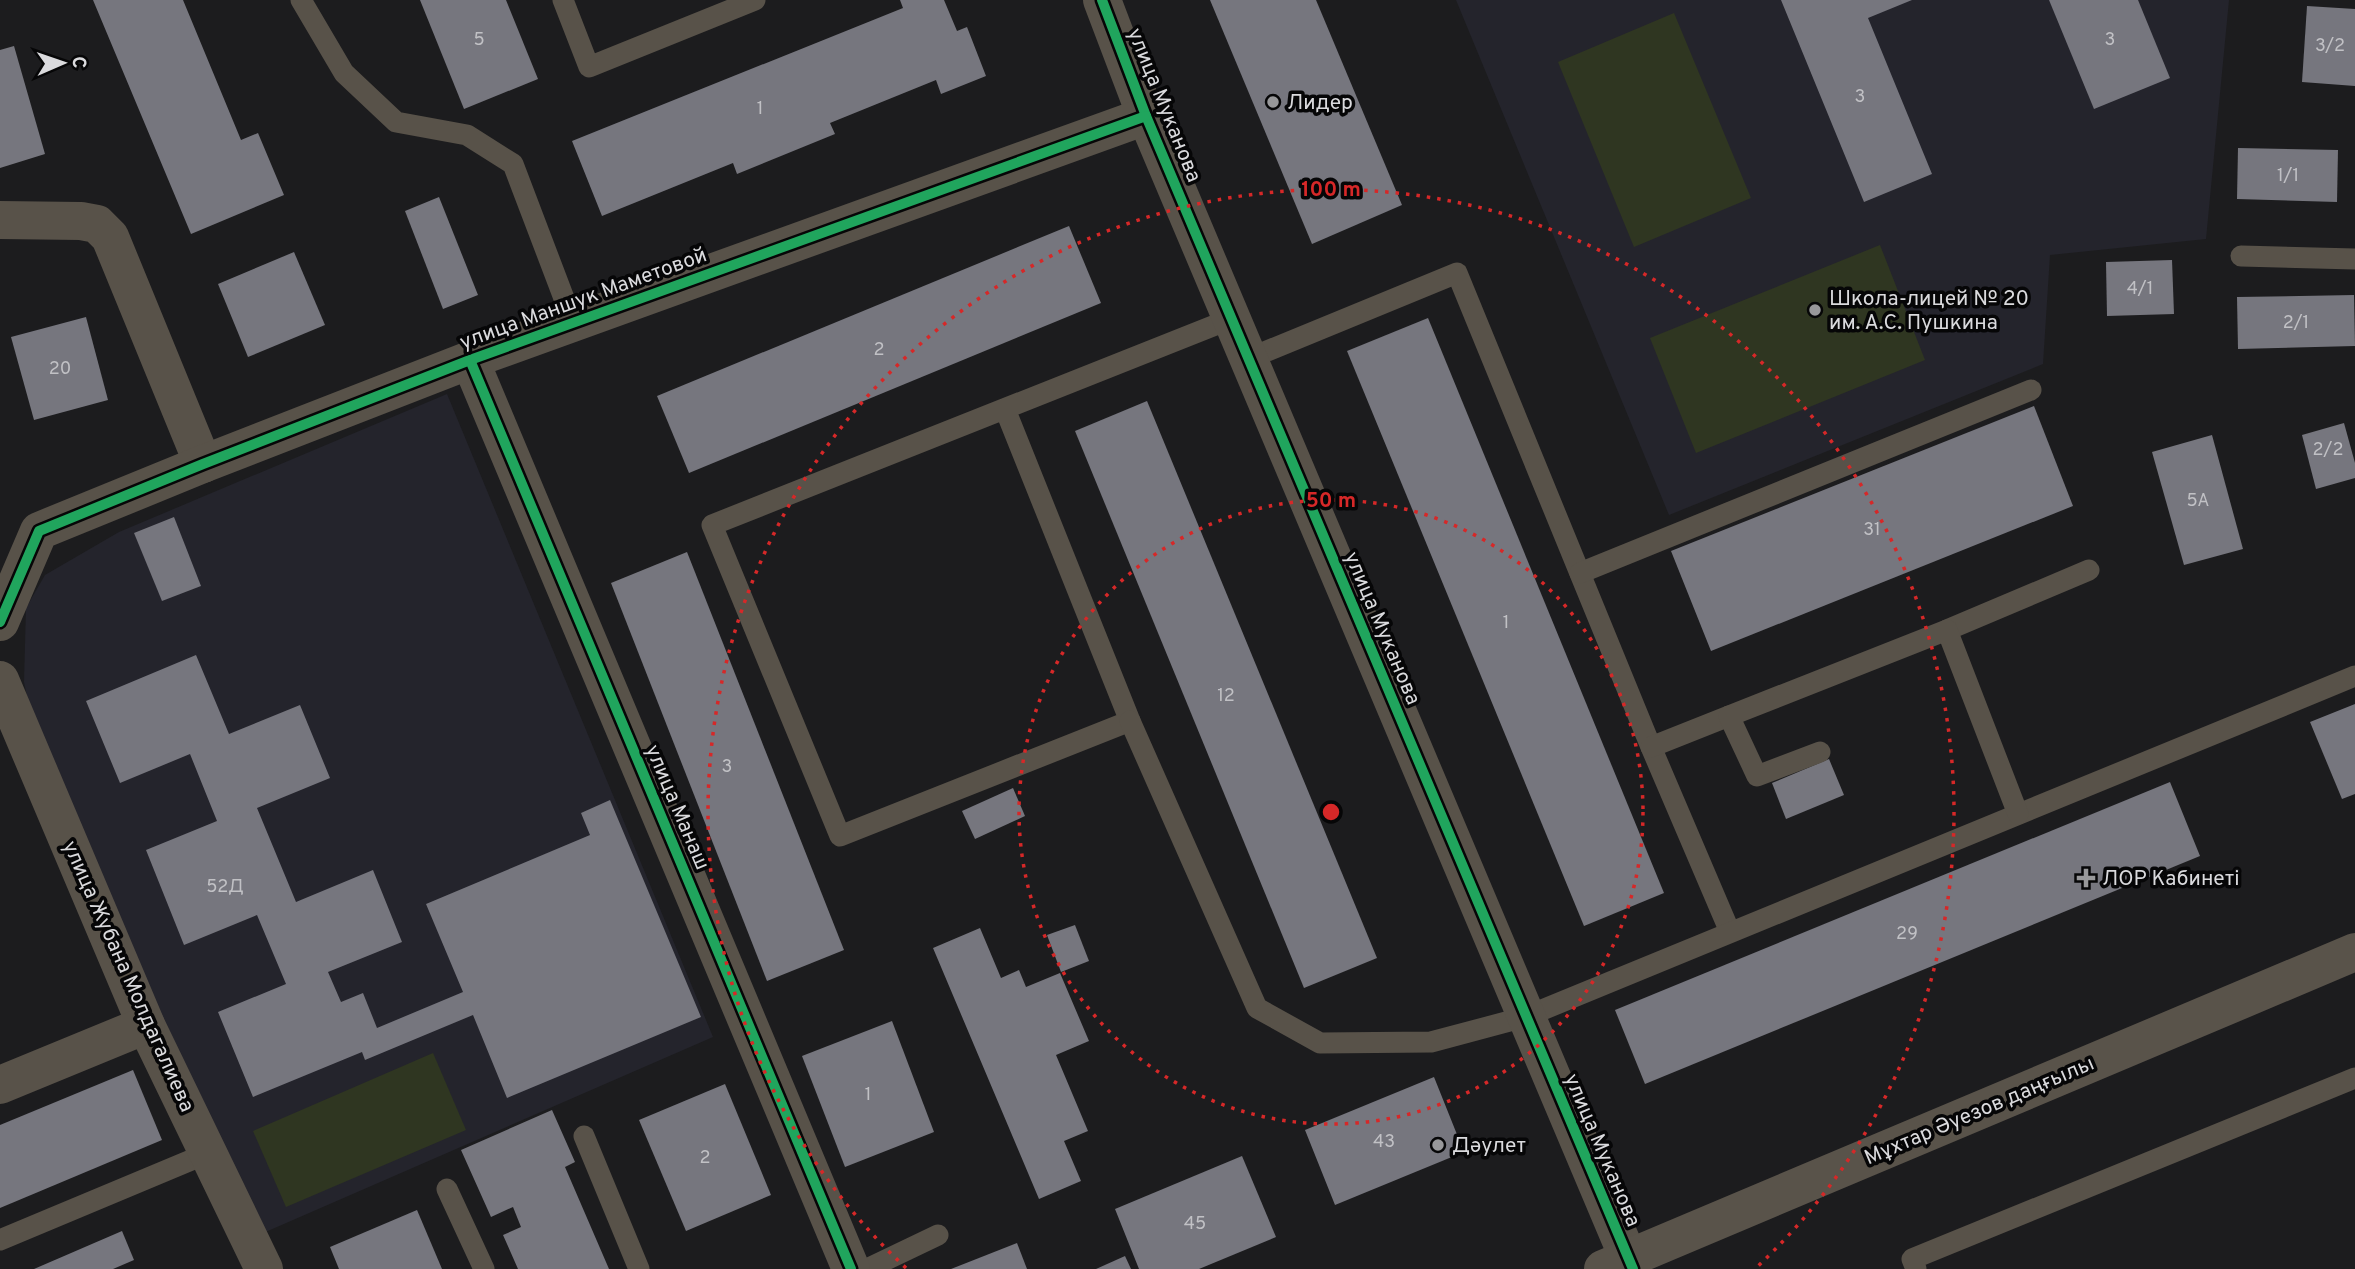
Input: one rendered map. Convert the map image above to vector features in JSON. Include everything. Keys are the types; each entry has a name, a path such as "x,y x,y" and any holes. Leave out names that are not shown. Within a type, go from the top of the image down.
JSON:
{"main road":[{"name":"Мұхтар Әуезов даңғылы","path":"1622,1265 2355,952"}],"street":[{"name":"улица Муканова","path":"1102,0 1146,116 1525,1017 1622,1265"},
{"name":"улица Маншук Маметовой","path":"0,622 39,531 470,360 1146,116"},
{"path":"0,220 81,221 97,224 110,237 203,464"},
{"name":"улица Манаш","path":"470,360 851,1269"},
{"name":"улица Жубана Молдагалиева","path":"0,680 146,1024 264,1269"},
{"path":"0,1085 146,1024"},
{"path":"0,1061 60,1060"}],"lane":[{"path":"301,0 344,73 396,122 467,135 513,164 573,322"},
{"path":"563,0 589,67 755,0"},
{"path":"2242,256 2355,259"},
{"path":"1250,358 1457,273 1651,747 1730,932"},
{"path":"1130,721 840,836 712,526 1233,318"},
{"path":"1580,573 2031,390"},
{"path":"1006,409 1130,721 1257,1008 1320,1043 1430,1042 1525,1017 2355,676"},
{"path":"1651,747 1947,630 2089,570"},
{"path":"1947,630 2018,814"},
{"path":"1729,716 1757,776 1820,752"},
{"path":"1916,1269 1912,1259 2355,1078"},
{"path":"584,1136 639,1269"},
{"path":"0,1240 208,1153"},
{"path":"447,1189 484,1269"},
{"path":"867,1269 938,1235"}],"shaded area":[{"name":"Школа-лицей № 20 им. А.С. Пушкина","path":"1456,0 2229,0 2206,239 2050,255 2043,364 1669,515"},
{"path":"447,394 713,1037 254,1237 28,701 24,682 26,608 45,575 119,532"}],"green space":[{"path":"1674,13 1751,198 1634,247 1558,62"},
{"path":"1880,245 1925,360 1696,453 1650,338"},
{"path":"433,1053 466,1130 286,1207 253,1131"}],"building":[{"path":"93,0 183,0 241,140 258,133 284,195 191,234"},
{"path":"420,0 506,0 538,79 464,109"},
{"path":"900,0 944,0 957,31 967,27 986,76 941,94 936,80 830,123 835,134 737,174 733,163 602,216 572,141 903,8"},
{"path":"1210,0 1316,0 1402,205 1312,244"},
{"path":"1781,0 1912,0 1868,18 1932,174 1864,202"},
{"path":"2049,0 2138,0 2170,78 2094,109"},
{"path":"2307,6 2355,9 2355,86 2302,82"},
{"path":"14,46 45,154 0,168 0,50"},
{"path":"2238,148 2338,150 2337,202 2237,199"},
{"path":"439,197 478,295 443,309 405,211"},
{"path":"1069,226 1101,303 689,473 657,396"},
{"path":"294,252 325,325 248,357 218,284"},
{"path":"2172,260 2174,314 2107,316 2106,262"},
{"path":"2354,295 2355,346 2238,349 2237,297"},
{"path":"86,317 108,400 34,420 11,337"},
{"path":"1428,318 1664,893 1584,926 1347,351"},
{"path":"1147,401 1377,958 1304,988 1075,431"},
{"path":"2034,406 2073,506 1711,651 1671,551"},
{"path":"2344,423 2355,463 2355,478 2316,489 2302,435"},
{"path":"2212,435 2243,549 2184,565 2152,452"},
{"path":"174,517 201,586 162,601 134,533"},
{"path":"687,552 844,950 767,981 611,583"},
{"path":"196,655 229,734 300,705 330,778 257,808 296,902 373,870 402,942 328,972 341,1002 363,993 377,1028 463,992 426,904 590,835 581,813 610,800 701,1017 507,1098 473,1015 365,1060 362,1052 253,1097 218,1012 286,984 257,915 184,945 146,850 217,821 190,754 120,783 86,701"},
{"path":"2355,704 2355,794 2342,799 2310,722"},
{"path":"1829,759 1844,795 1786,819 1772,783"},
{"path":"2170,782 2200,856 1645,1084 1615,1010"},
{"path":"1013,788 1025,816 975,839 962,811"},
{"path":"1075,925 1089,961 1061,972 1047,935"},
{"path":"980,928 1001,978 1019,970 1026,987 1060,973 1089,1041 1056,1055 1088,1131 1064,1141 1081,1181 1039,1199 933,948"},
{"path":"892,1021 934,1132 845,1167 802,1056"},
{"path":"133,1070 162,1140 0,1208 0,1125"},
{"path":"1434,1077 1464,1152 1335,1205 1305,1130"},
{"path":"725,1084 771,1195 686,1231 639,1120"},
{"path":"552,1110 575,1162 565,1167 609,1269 518,1269 503,1235 521,1227 513,1207 491,1217 461,1150"},
{"path":"1242,1156 1276,1237 1199,1269 1139,1269 1115,1209"},
{"path":"417,1210 442,1269 339,1269 330,1247"},
{"path":"122,1231 134,1260 113,1269 34,1269"},
{"path":"1017,1243 1027,1269 951,1269"},
{"path":"1125,1256 1131,1269 1096,1269"}],"cycle path":[{"path":"1102,0 1146,116 1633,1269"},
{"path":"0,622 39,531 470,360 1146,116"},
{"path":"470,360 851,1269"}],"place":[{"name":"Лидер","path":"1273,102"},
{"name":"Школа-лицей № 20 им. А.С. Пушкина","path":"1815,310"},
{"name":"ЛОР Кабинетi","path":"2086,878"},
{"name":"Дәулет","path":"1438,1145"}]}
